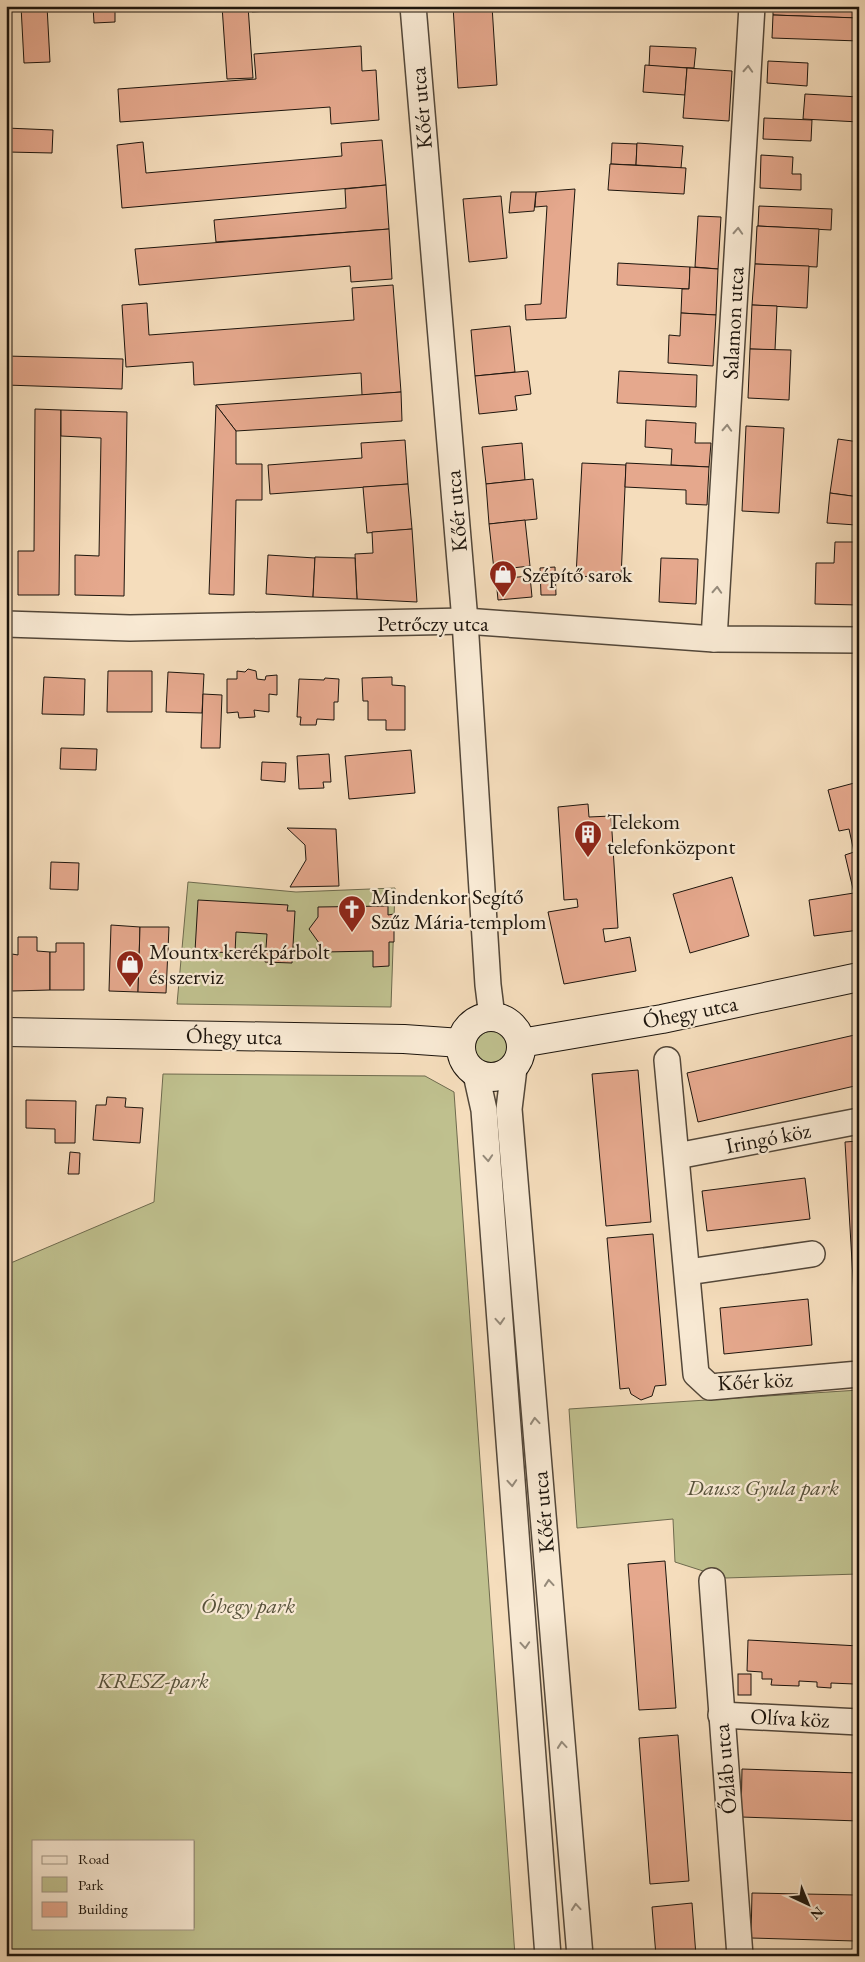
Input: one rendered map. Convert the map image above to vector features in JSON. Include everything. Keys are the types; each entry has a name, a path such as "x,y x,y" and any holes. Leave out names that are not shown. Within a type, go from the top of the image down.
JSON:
{"street":[{"name":"Kőér utca","path":"413,6 465,621 488,985 492,1017"},
{"name":"Salamon utca","path":"714,639 752,6"},
{"name":"Petrőczy utca","path":"6,624 130,628 465,621 714,639 859,640"},
{"name":"Óhegy utca","path":"476,1074 495,1078 517,1055 662,1019 859,977"},
{"path":"476,1074 467,1066 462,1054 461,1043 468,1027 478,1020 492,1017 504,1020 515,1028 517,1055"},
{"name":"Óhegy utca","path":"6,1032 404,1039 461,1043"},
{"name":"Kőér utca","path":"517,1055 509,1108 580,1956"},
{"name":"Kőér köz","path":"667,1060 696,1374 710,1387 859,1374"},
{"name":"Kőér utca","path":"476,1074 484,1110 548,1956"},
{"name":"Iringó köz","path":"677,1156 859,1121"},
{"path":"688,1272 812,1254"},
{"name":"Őzláb utca","path":"712,1581 740,1956"},
{"name":"Olíva köz","path":"721,1715 859,1722"}],"green space":[{"path":"188,882 296,892 395,888 391,1007 177,1004"},
{"path":"492,1031 499,1032 504,1036 508,1041 508,1055 504,1060 499,1064 492,1065 485,1064 480,1060 476,1055 475,1048 476,1041 480,1036 485,1032"},
{"name":"Óhegy park","path":"163,1074 425,1076 454,1092 515,1956 6,1956 6,1265 154,1202"},
{"name":"Dausz Gyula park","path":"859,1390 859,1574 725,1578 675,1562 673,1519 577,1528 569,1409"}],"building":[{"path":"21,6 47,6 50,62 24,63"},
{"path":"93,6 115,6 115,22 94,23"},
{"path":"222,6 248,6 253,78 227,79"},
{"path":"252,6 338,6 338,7 252,12"},
{"path":"453,6 492,6 497,85 458,88"},
{"path":"773,6 857,6 856,18 773,15"},
{"path":"773,15 859,18 859,41 772,38"},
{"path":"361,46 362,71 376,70 379,120 331,124 330,107 120,122 118,89 256,79 254,54"},
{"path":"650,46 696,48 694,68 649,66"},
{"path":"768,61 808,63 807,86 767,83"},
{"path":"645,65 687,68 685,95 643,92"},
{"path":"687,68 732,71 729,121 683,118"},
{"path":"805,94 859,97 859,122 803,119"},
{"path":"764,118 812,120 811,141 763,139"},
{"path":"6,128 53,130 52,153 8,152 6,174"},
{"path":"382,140 386,185 122,208 117,145 143,142 146,173 342,156 341,143"},
{"path":"612,143 637,144 636,165 611,164"},
{"path":"637,143 683,146 681,168 636,165"},
{"path":"761,155 793,157 792,174 801,174 801,190 760,188"},
{"path":"610,164 686,168 684,194 608,190"},
{"path":"386,185 389,229 216,242 214,220 346,208 345,189"},
{"path":"575,189 566,318 526,320 525,305 541,304 547,206 535,207 536,192"},
{"path":"511,192 536,192 534,211 509,213"},
{"path":"501,196 507,258 469,262 463,199"},
{"path":"759,206 832,209 831,230 758,226"},
{"path":"698,216 721,217 718,269 695,267"},
{"path":"757,226 819,229 817,267 755,264"},
{"path":"389,229 392,279 351,282 350,266 139,285 135,249"},
{"path":"618,263 690,267 689,289 617,285"},
{"path":"755,264 809,266 807,308 752,305"},
{"path":"690,267 718,269 716,315 681,313 682,289 689,289"},
{"path":"393,285 401,392 362,395 361,373 194,385 193,362 126,367 122,305 147,303 149,335 354,320 352,288"},
{"path":"752,305 777,306 775,350 750,349"},
{"path":"681,313 716,315 713,366 668,363 669,335 680,336"},
{"path":"510,326 515,372 475,376 471,330"},
{"path":"750,349 791,350 789,400 748,398"},
{"path":"6,356 123,359 122,389 6,385"},
{"path":"528,371 531,394 515,396 517,410 479,414 475,376"},
{"path":"619,371 697,375 696,407 617,403"},
{"path":"401,392 402,421 236,431 216,405"},
{"path":"216,405 236,431 236,464 262,464 262,500 236,500 234,595 209,594"},
{"path":"35,409 61,410 59,595 18,595 18,551 34,551"},
{"path":"61,410 127,412 124,596 75,595 75,555 99,556 101,438 61,436"},
{"path":"646,420 696,423 695,443 711,443 709,467 671,465 672,449 645,447"},
{"path":"746,426 784,428 779,513 742,511"},
{"path":"838,439 859,442 859,497 830,493"},
{"path":"405,440 408,484 270,494 268,465 362,458 361,443"},
{"path":"522,443 525,480 486,484 482,447"},
{"path":"582,463 626,465 621,578 576,576"},
{"path":"626,463 709,467 707,505 686,504 686,490 625,487"},
{"path":"533,479 537,519 489,524 486,484"},
{"path":"408,484 412,529 367,533 363,487"},
{"path":"830,493 859,497 856,525 827,523"},
{"path":"525,520 530,566 494,570 489,524"},
{"path":"412,529 417,602 357,599 355,554 373,553 372,532"},
{"path":"854,538 859,538 859,605 815,604 816,563 834,563 835,542 854,542"},
{"path":"268,555 315,558 313,597 266,594"},
{"path":"315,557 355,558 357,599 313,597"},
{"path":"661,558 698,559 696,604 659,602"},
{"path":"555,567 556,595 541,595 540,568"},
{"path":"530,576 532,597 498,600 496,579"},
{"path":"6,650 10,650 10,695 6,695"},
{"path":"248,669 256,671 257,679 265,680 266,676 277,675 277,695 269,694 269,712 254,710 255,717 239,718 238,712 227,713 227,679 237,679 237,671 245,672"},
{"path":"108,671 152,671 152,712 107,712"},
{"path":"168,672 204,674 202,713 166,712"},
{"path":"44,677 85,679 84,715 42,714"},
{"path":"392,677 392,685 405,686 405,730 386,730 386,720 368,720 368,701 363,701 362,678"},
{"path":"325,678 339,679 338,702 334,702 334,720 317,719 316,725 300,725 301,717 297,717 299,679 324,680"},
{"path":"203,694 222,695 220,748 201,748"},
{"path":"61,748 97,749 96,770 60,769"},
{"path":"411,750 415,793 349,799 345,756"},
{"path":"329,754 331,782 323,782 324,788 299,789 297,756"},
{"path":"262,762 286,763 285,782 261,780"},
{"path":"858,782 859,930 814,936 809,900 854,893 845,855 854,852 849,829 839,831 828,790"},
{"name":"Telekom telefonközpont","path":"588,804 589,817 611,816 618,928 603,929 605,942 630,937 636,971 564,984 548,912 578,907 577,899 564,900 558,807"},
{"path":"287,828 336,829 339,886 290,887 306,860 305,845"},
{"path":"51,862 79,863 78,890 50,889"},
{"path":"732,877 749,936 690,953 673,894"},
{"path":"198,900 288,905 287,911 295,911 292,963 265,962 267,934 236,932 235,953 195,951"},
{"name":"Mindenkor Segítő Szűz Mária-templom","path":"388,906 388,915 394,914 394,942 389,942 389,966 373,967 373,951 325,952 320,959 314,954 315,950 319,948 319,943 309,929 318,917 318,907"},
{"path":"111,925 140,927 138,992 109,991"},
{"path":"140,927 169,927 166,993 138,992"},
{"path":"18,937 37,937 37,951 50,952 50,990 12,991 12,954 18,955"},
{"path":"56,943 84,943 84,990 50,990 50,952 56,952"},
{"path":"859,1034 859,1085 698,1122 687,1073"},
{"path":"638,1070 651,1222 606,1226 592,1074"},
{"path":"107,1097 126,1098 125,1107 143,1108 140,1143 93,1140 96,1105 106,1105"},
{"path":"26,1100 76,1101 75,1143 55,1143 55,1129 26,1128"},
{"path":"859,1141 859,1347 857,1347 845,1142"},
{"path":"70,1152 80,1153 79,1174 68,1174"},
{"path":"805,1178 810,1219 707,1231 702,1191"},
{"path":"653,1234 666,1385 655,1386 652,1396 641,1400 631,1394 629,1388 620,1389 607,1238"},
{"path":"808,1299 812,1345 724,1354 720,1308"},
{"path":"665,1561 676,1708 639,1710 628,1564"},
{"path":"748,1640 859,1646 859,1677 855,1677 854,1684 831,1683 831,1688 817,1687 817,1682 799,1681 799,1686 771,1685 772,1679 762,1679 762,1672 747,1671"},
{"path":"738,1674 751,1674 751,1695 738,1695"},
{"path":"678,1735 689,1881 650,1884 639,1738"},
{"path":"742,1769 859,1773 859,1821 741,1817"},
{"path":"752,1893 856,1895 855,1941 751,1938"},
{"path":"692,1903 696,1956 656,1956 652,1907"}],"place":[{"name":"Szépítő sarok","path":"503,598"},
{"name":"Telekom telefonközpont","path":"588,858"},
{"name":"Mindenkor Segítő Szűz Mária-templom","path":"352,933"},
{"name":"Mountx kerékpárbolt és szerviz","path":"130,988"}],"park label":[{"name":"KRESZ-park","path":"153,1680"}]}
